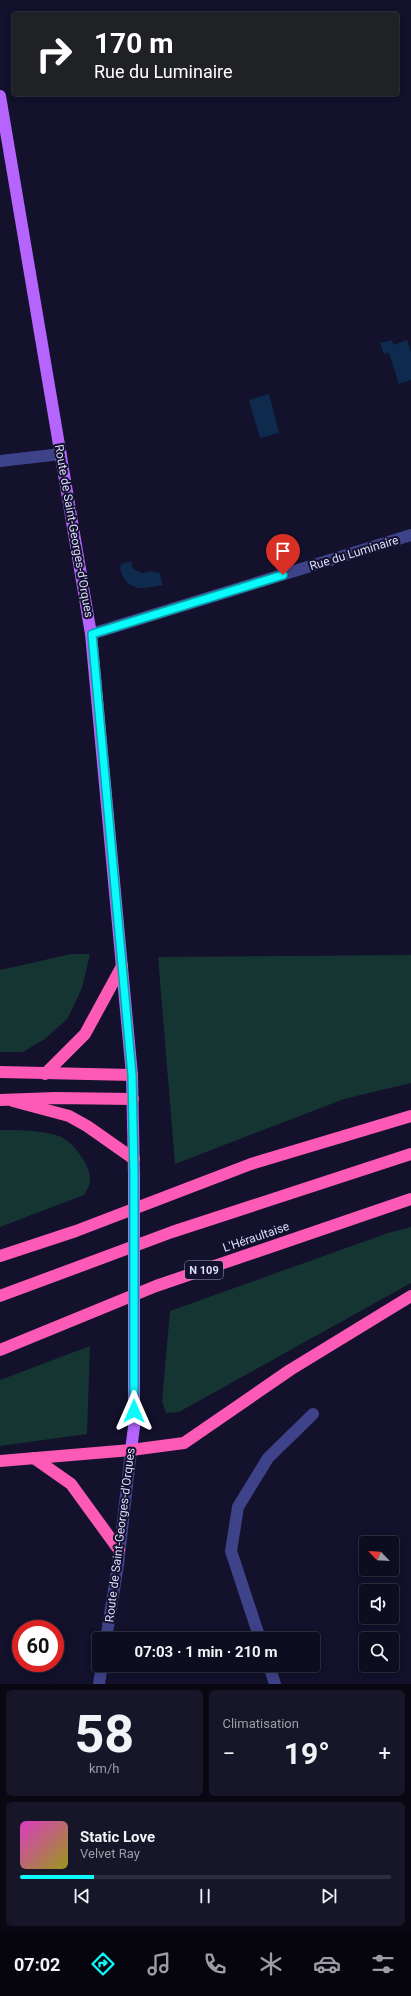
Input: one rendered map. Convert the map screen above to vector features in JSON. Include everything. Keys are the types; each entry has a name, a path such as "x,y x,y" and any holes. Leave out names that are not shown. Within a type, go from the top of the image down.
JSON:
{"highway":[{"path":"44,1074 85,1034 122,966"},
{"path":"0,1072 132,1075"},
{"path":"0,1100 13,1101 55,1098 133,1099"},
{"path":"13,1101 69,1116 87,1126 134,1159"},
{"path":"0,1256 76,1230 251,1164 411,1116"},
{"path":"0,1296 172,1232 411,1154"},
{"name":"L'Héraultaise","path":"0,1350 156,1286 411,1199"},
{"path":"0,1461 131,1450 184,1443 290,1370 411,1296"},
{"path":"34,1458 71,1484 119,1550"}],"main road":[{"name":"Route de Saint-Georges-d'Orques","path":"0,96 92,634 132,1075 134,1159 134,1427 131,1450"}],"street":[{"path":"0,461 61,454"},
{"name":"Rue du Luminaire","path":"92,634 411,535"},
{"path":"258,1632 231,1552 238,1507 268,1458 313,1414"},
{"name":"Route de Saint-Georges-d'Orques","path":"107,1632 131,1450"},
{"path":"98,1684 101,1672"},
{"path":"271,1672 275,1684"}],"green space":[{"path":"71,954 90,954 82,988 68,1018 45,1039 23,1052 0,1052 0,970"},
{"path":"411,955 411,1083 344,1099 175,1164 158,957"},
{"path":"0,1130 37,1131 59,1136 70,1143 81,1156 90,1177 90,1183 84,1195 0,1227"},
{"path":"411,1227 411,1283 179,1412 166,1413 162,1401 170,1311 388,1233"},
{"path":"90,1346 87,1434 0,1446 0,1380"}],"water":[{"path":"392,340 393,345 407,340 411,352 411,380 399,384 389,353 384,354 380,343"},
{"path":"269,394 279,433 260,438 249,400"},
{"path":"131,561 133,569 142,573 151,571 156,573 159,572 163,585 142,588 131,585 127,582 120,568 121,564"}],"route":[{"path":"134,1411 134,1175 132,1075 92,634 283,575"}]}
